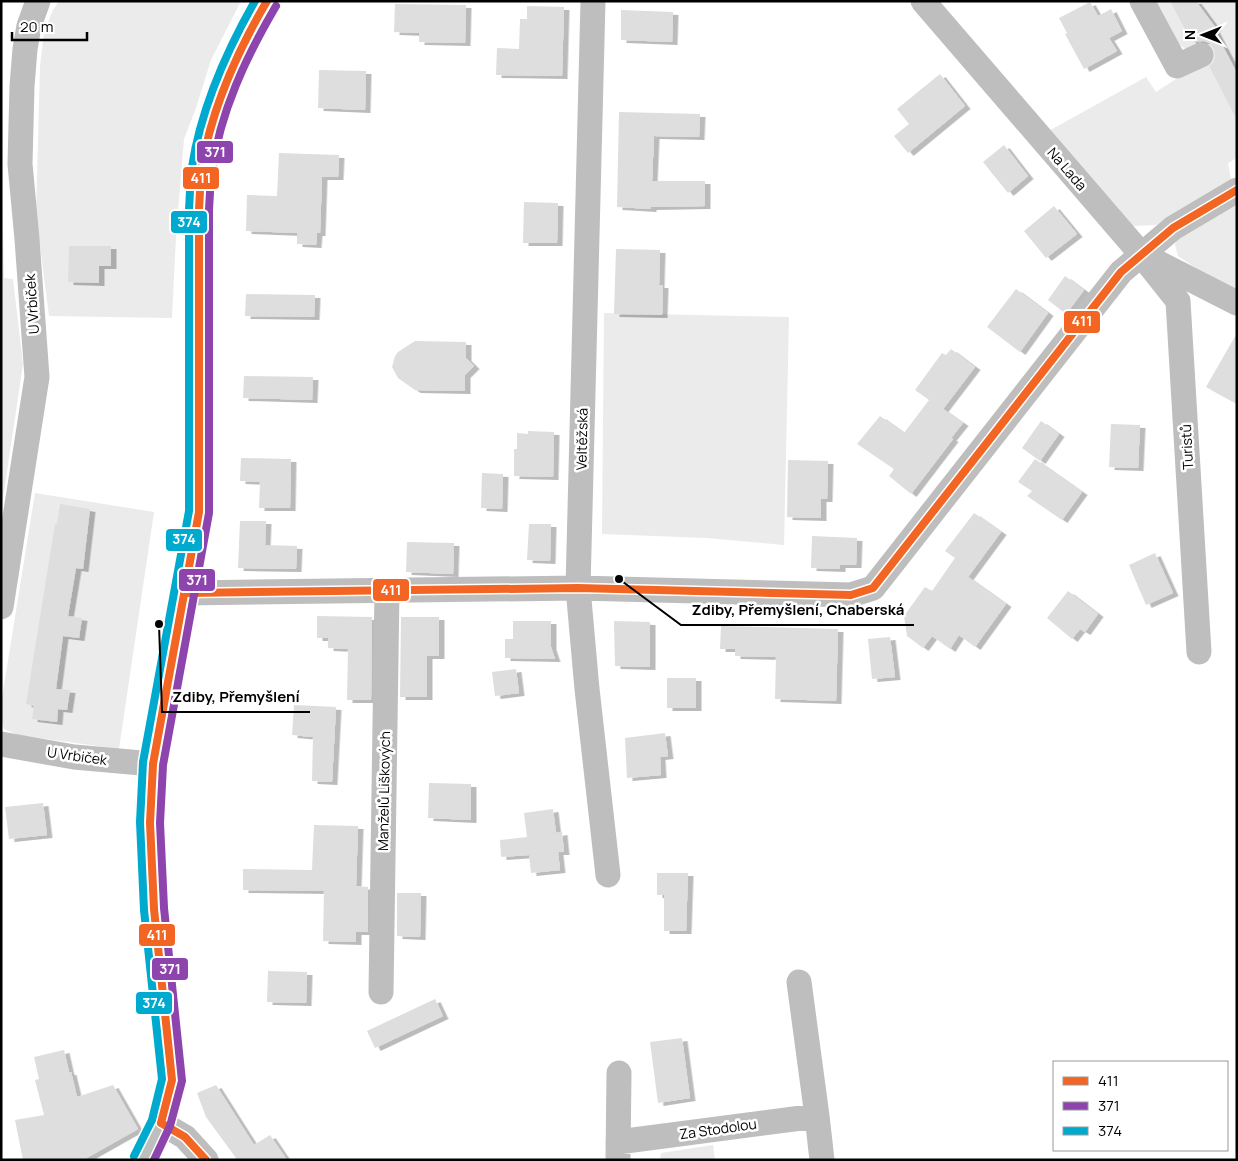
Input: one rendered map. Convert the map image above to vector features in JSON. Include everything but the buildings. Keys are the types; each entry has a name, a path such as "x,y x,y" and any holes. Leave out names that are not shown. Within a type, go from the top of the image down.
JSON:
{"street":[{"name":"U Vrbiček","path":"1,607 36,377 20,164 25,49 28,26 38,1"},
{"path":"143,1160 161,1124 172,1080 154,909 150,823 153,764 199,512 199,208 202,164 214,118 229,75 248,32 267,1"},
{"name":"Veltěžská","path":"594,1 578,588 587,689 608,875"},
{"name":"Na Lada","path":"923,1 1140,254 1237,303"},
{"path":"1142,1 1177,66 1201,54"},
{"path":"185,593 578,588 851,595 873,588 1121,272 1173,228 1237,190"},
{"name":"Turistů","path":"1140,254 1178,301 1199,652"},
{"name":"Manželů Liškových","path":"381,992 387,590"},
{"name":"U Vrbiček","path":"1,744 74,757 153,764"},
{"path":"799,982 822,1160"},
{"name":"Za Stodolou","path":"619,1073 618,1151 817,1116"},
{"path":"161,1124 185,1137 206,1160"}],"shaded area":[{"path":"59,1 241,1 211,60 184,139 172,318 49,316 36,214 40,66 44,32"},
{"path":"1152,1 1237,1 1237,158 1228,163 1232,185 1156,225 1132,226 1045,133 1146,77 1156,92 1182,75 1189,49 1183,47 1171,37"},
{"path":"1,134 4,278 13,279 23,364 1,512"},
{"path":"1237,201 1237,289 1212,279 1178,256 1175,245 1178,236"},
{"path":"604,313 789,317 784,545 707,538 602,534"},
{"path":"35,493 154,512 119,749 18,735 4,729 1,717 1,704"},
{"path":"713,1145 715,1160 660,1160 661,1153"}],"transit line":[{"name":"374","path":"134,1156 152,1120 162,1079 144,910 140,822 143,762 189,511 189,209 191,172 196,145 208,102 234,40 255,1"},
{"name":"411","path":"161,1123 172,1080 154,909 150,823 153,764 199,512 199,209 201,172 206,144 227,81 267,1"},
{"name":"371","path":"154,1160 170,1126 182,1081 164,908 160,823 163,765 209,513 209,209 211,180 216,149 228,106 254,45 276,6"},
{"name":"411","path":"185,593 578,588 851,595 873,588 1121,272 1173,228 1237,190"},
{"name":"411","path":"161,1123 185,1137 206,1160"}],"place":[{"name":"Zdiby, Přemyšlení, Chaberská","path":"619,579"},
{"name":"Zdiby, Přemyšlení","path":"159,624"}]}
